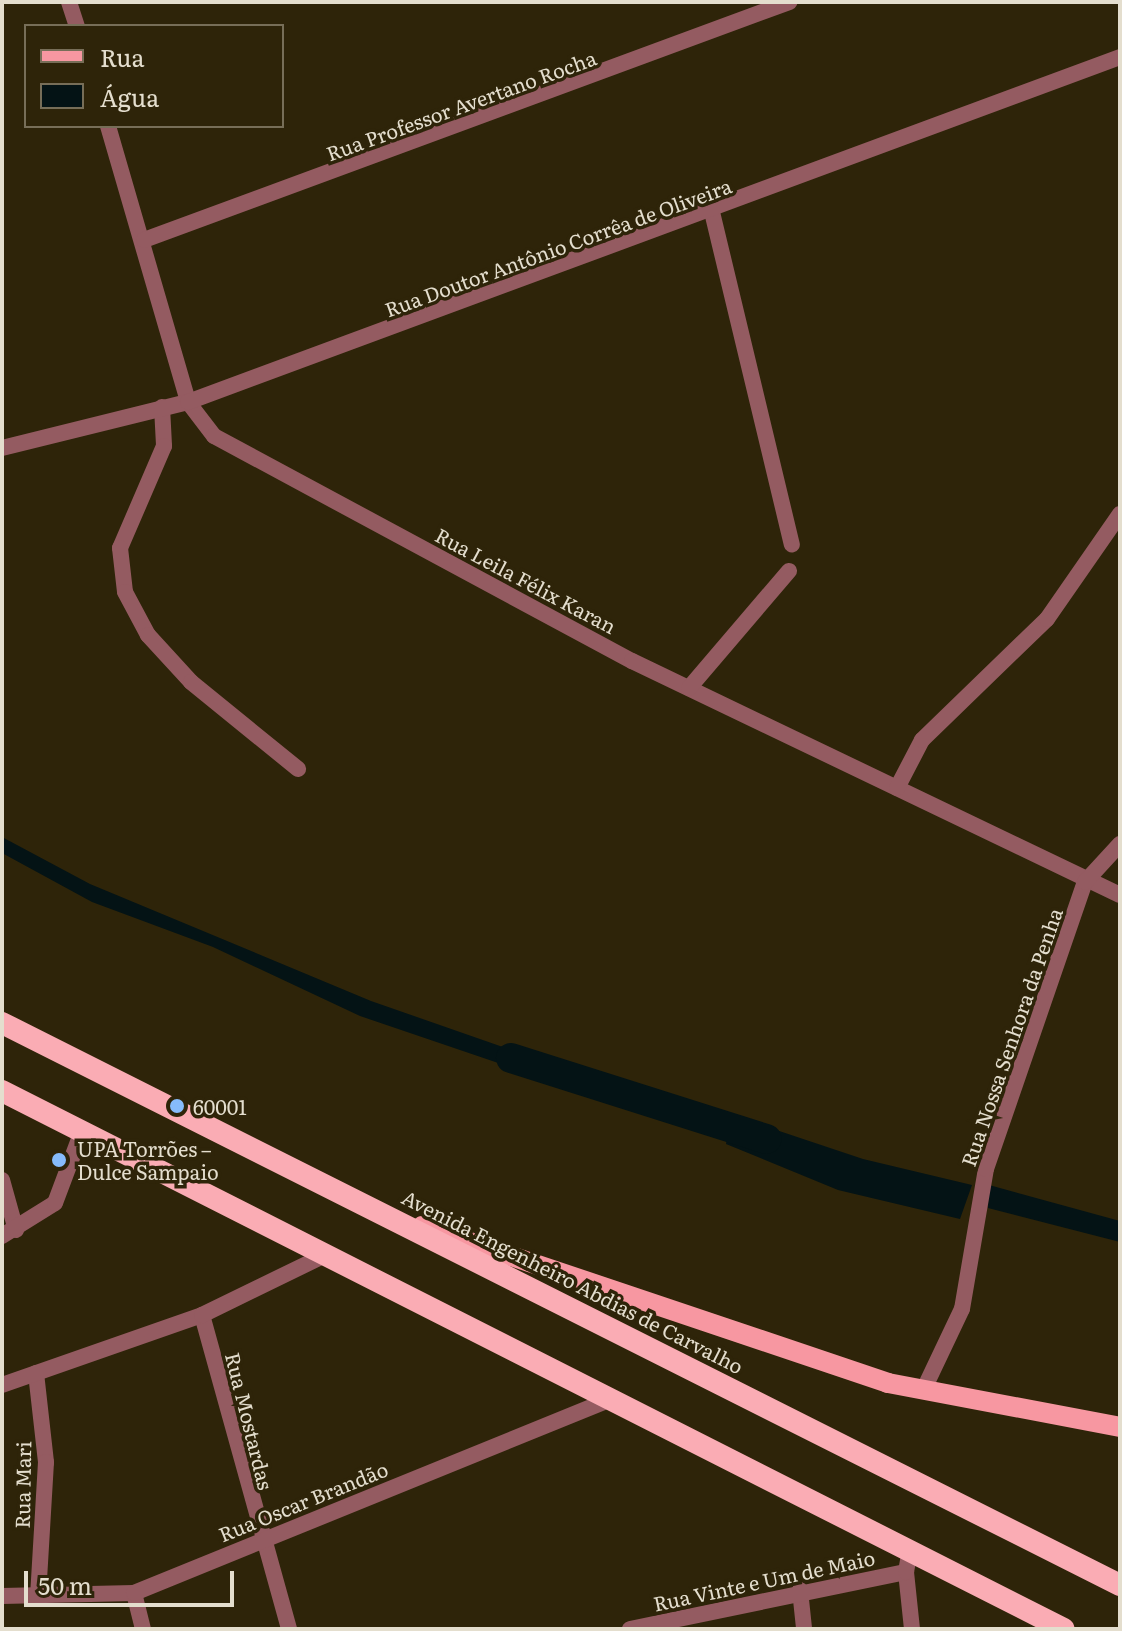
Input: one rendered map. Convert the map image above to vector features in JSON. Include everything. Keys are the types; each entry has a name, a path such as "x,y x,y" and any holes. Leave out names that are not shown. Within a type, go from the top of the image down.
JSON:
{"highway":[{"name":"Avenida Engenheiro Abdias de Carvalho","path":"2,1023 397,1217 1120,1585"},
{"path":"2,1091 1064,1629"}],"main road":[{"path":"397,1217 923,1391 1120,1427"}],"street":[{"path":"69,2 76,24"},
{"name":"Rua Professor Avertano Rocha","path":"144,240 789,2"},
{"name":"Rua Doutor Antônio Corrêa de Oliveira","path":"2,448 188,402 712,212 1120,57"},
{"name":"Rua Leila Félix Karan","path":"109,128 144,240 188,402 226,445 689,688 1085,882 1120,895"},
{"path":"712,212 792,544"},
{"path":"162,407 164,446 120,548 125,592 148,635 191,682 298,769"},
{"path":"897,788 922,740 1047,619 1120,514"},
{"path":"689,688 789,571"},
{"name":"Rua Nossa Senhora da Penha","path":"923,1391 962,1309 986,1169 1085,882 1120,844"},
{"path":"9,1233 63,1191 82,1131"},
{"path":"2,1180 9,1233"},
{"path":"2,1385 202,1315 327,1254"},
{"name":"Rua Mostardas","path":"202,1315 260,1540 289,1629"},
{"name":"Rua Mari","path":"36,1373 46,1462 38,1598"},
{"name":"Rua Oscar Brandão","path":"2,1596 38,1598 134,1593 611,1399"},
{"name":"Rua Vinte e Um de Maio","path":"910,1549 906,1572 912,1629"},
{"name":"Rua Vinte e Um de Maio","path":"630,1629 800,1590 906,1572"},
{"path":"800,1590 804,1629"},
{"path":"134,1593 143,1629"}],"water":[{"path":"2,837 90,884 371,1001 546,1062 551,1081 360,1016 213,947 92,902 2,853"},
{"path":"731,1115 863,1159 972,1185 960,1219 838,1190 726,1144"},
{"path":"989,1185 1120,1221 1120,1242 988,1208"}],"waterway":[{"path":"511,1058 766,1139"}],"place":[{"name":"60001","path":"177,1106"},
{"name":"UPA Torrões – Dulce Sampaio","path":"59,1160"}]}
